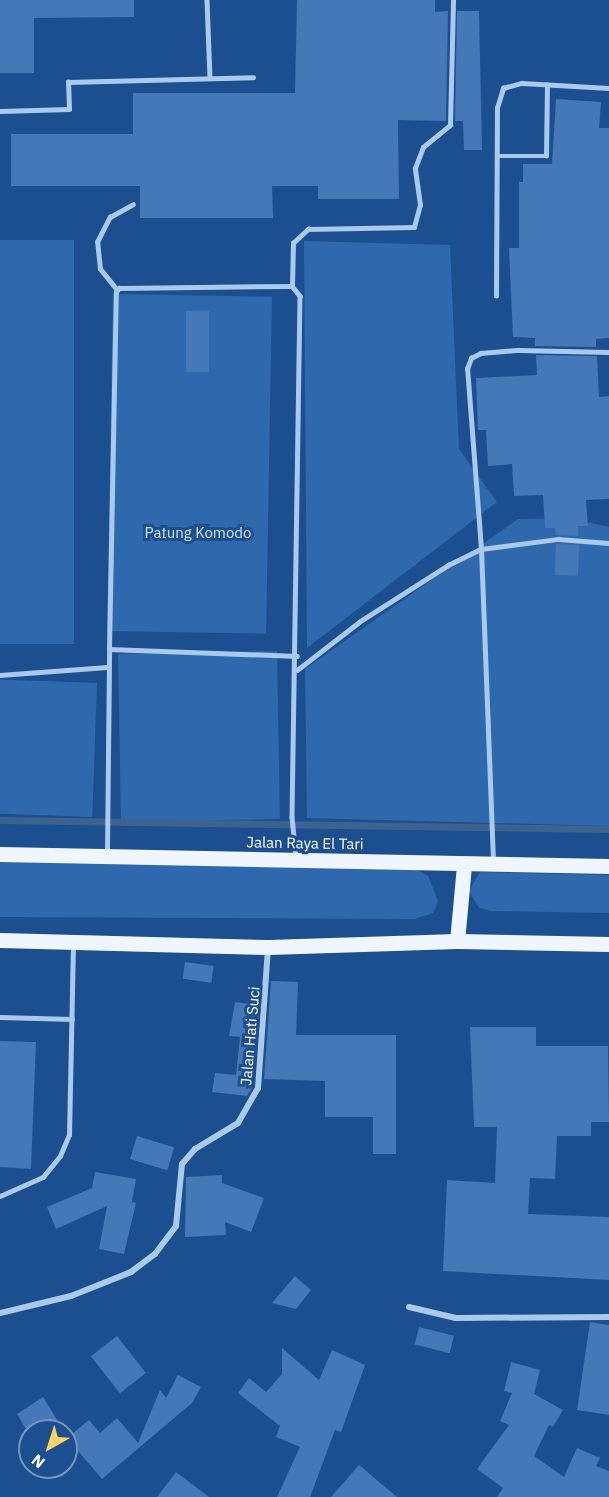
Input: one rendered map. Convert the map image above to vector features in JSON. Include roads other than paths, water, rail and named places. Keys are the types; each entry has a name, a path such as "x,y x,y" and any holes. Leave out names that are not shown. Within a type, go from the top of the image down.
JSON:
{"main road":[{"name":"Jalan Raya El Tari","path":"0,854 464,866 493,864 609,866"},
{"path":"457,941 464,866"},
{"path":"0,940 268,947 457,941 609,944"}],"street":[{"name":"Jalan Hati Suci","path":"0,1313 71,1296 131,1272 154,1254 176,1226 182,1164 195,1149 238,1123 254,1102 261,1076 268,947"},
{"path":"408,1307 456,1318 609,1317"}],"lane":[{"path":"207,0 210,78"},
{"path":"297,860 292,817 297,670 300,296 292,286 293,243 308,229 414,227 420,205 415,168 423,147 450,125 453,0"},
{"path":"0,111 69,109 68,82 253,77"},
{"path":"496,296 497,108 503,88 512,84 609,88"},
{"path":"497,156 546,156 547,85"},
{"path":"107,858 107,667 117,290 100,269 97,242 110,218 133,204"},
{"path":"117,290 292,286"},
{"path":"493,864 493,808 481,549 469,362 481,353 519,350 609,352"},
{"path":"297,670 359,622 448,565 481,549 558,538 609,543"},
{"path":"109,649 297,656"},
{"path":"0,675 57,668 107,667"},
{"path":"0,1196 43,1177 60,1156 69,1135 73,942"},
{"path":"0,1017 72,1019"}],"waterway":[{"path":"0,820 609,829"}],"park label":[{"name":"Patung Komodo","path":"198,533"}]}
